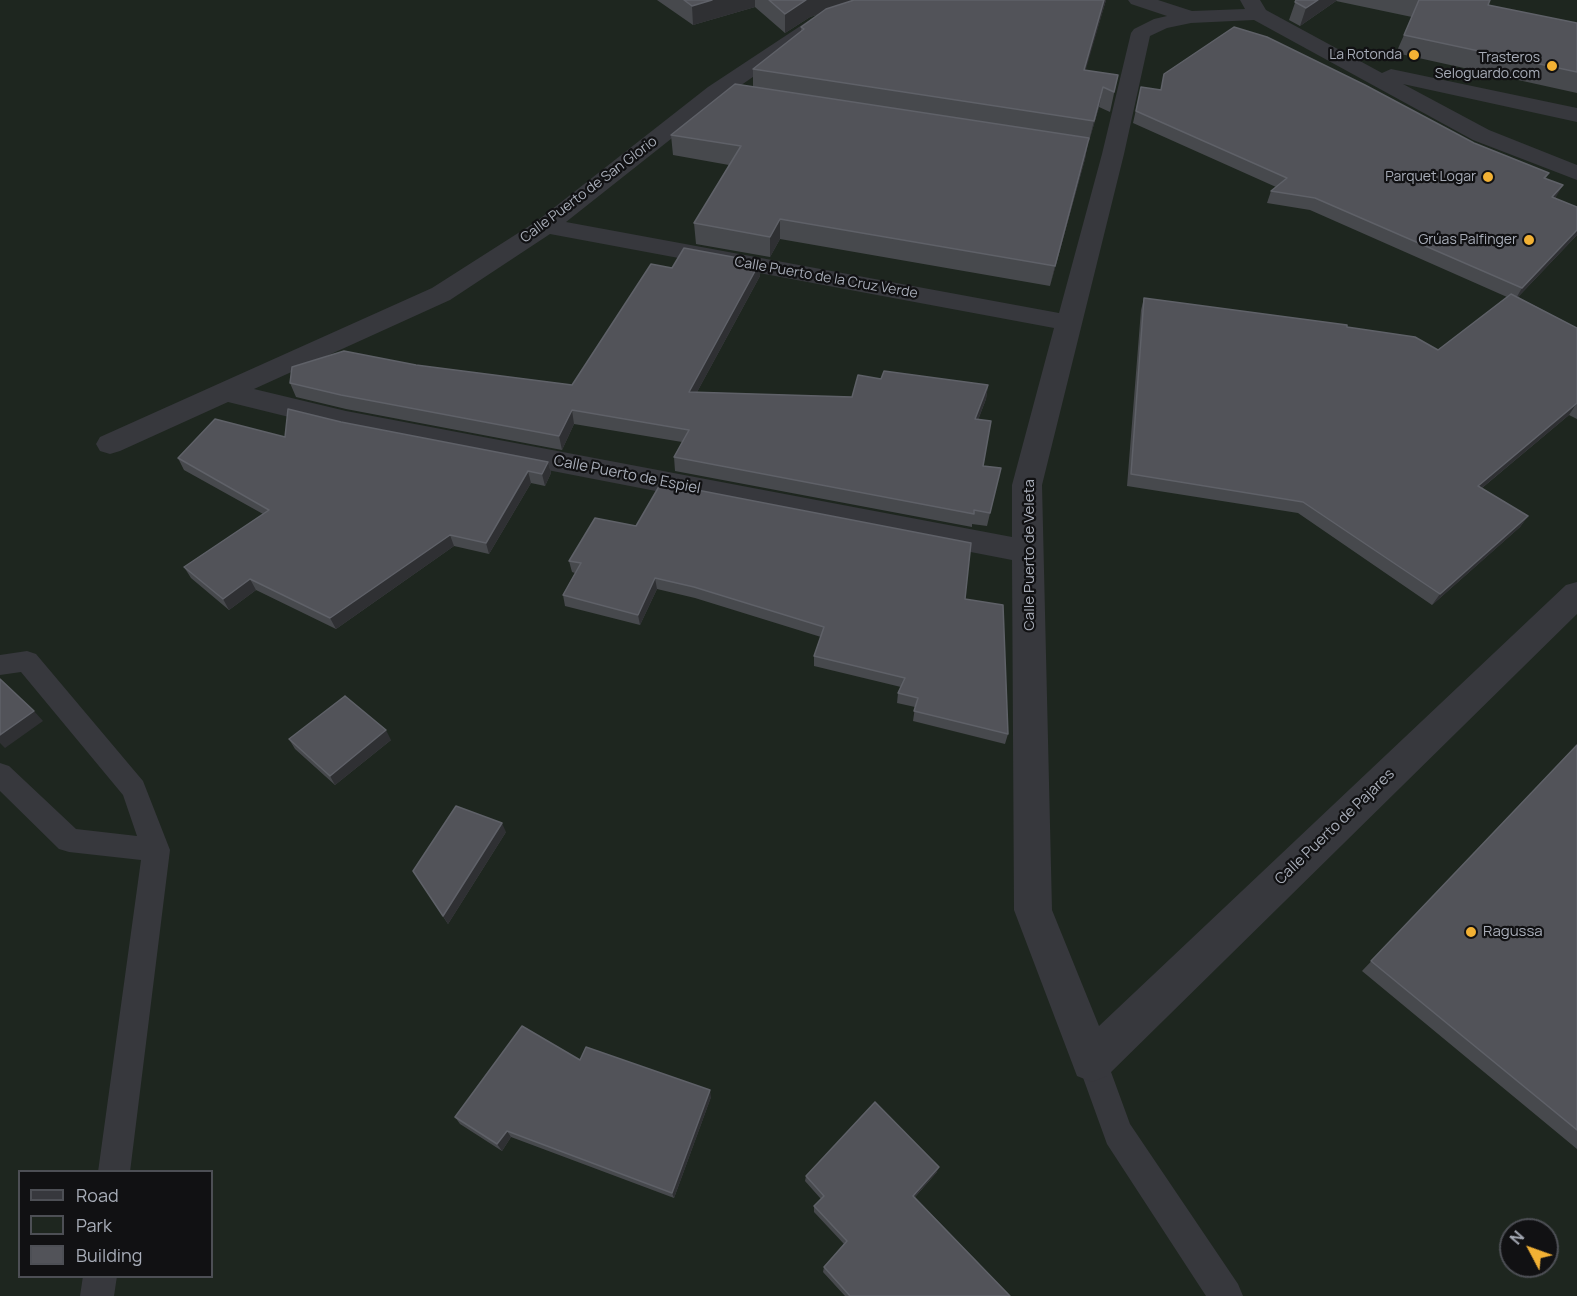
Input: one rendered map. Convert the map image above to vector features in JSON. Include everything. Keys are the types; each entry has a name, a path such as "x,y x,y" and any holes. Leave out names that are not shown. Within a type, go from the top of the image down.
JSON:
{"street":[{"name":"Calle Puerto de San Glorio","path":"110,444 441,294 546,226 716,92 818,23 859,4 896,0"},
{"path":"1138,0 1191,17 1254,7 1354,67 1481,135 1577,173"},
{"name":"Calle Puerto de Veleta","path":"1092,1060 1033,910 1027,485 1070,323 1102,152 1141,33 1161,23 1191,17"},
{"path":"1354,67 1577,116"},
{"path":"716,92 751,97"},
{"name":"Calle Puerto de la Cruz Verde","path":"546,226 1070,323"},
{"name":"Calle Puerto de Espiel","path":"226,392 346,422 1029,552"},
{"name":"Calle Puerto de Pajares","path":"1092,1060 1577,594"}],"lane":[{"path":"0,665 27,661 134,789 156,850 114,1170"},
{"path":"0,774 69,840 156,850"},
{"path":"1092,1060 1118,1133 1226,1296"},
{"path":"97,1296 100,1278"}],"green space":[{"path":"0,0 1577,0 1577,1296 0,1296"}],"building":[{"path":"684,0 712,0 692,6"},
{"path":"769,0 806,0 785,14"},
{"path":"854,0 1104,0 1084,70 1118,75 1114,92 1103,87 1094,121 753,69 804,29 801,27 826,9"},
{"path":"1296,0 1318,0 1306,8 1295,2"},
{"path":"1419,0 1490,0 1488,5 1577,23 1577,72 1404,35"},
{"path":"1234,27 1267,37 1365,85 1474,143 1549,173 1544,178 1563,185 1552,197 1577,207 1577,230 1522,288 1315,198 1271,191 1287,178 1136,111 1141,87 1161,90 1164,74"},
{"path":"735,84 1089,138 1055,266 780,219 770,237 694,223 741,146 671,135"},
{"path":"684,248 760,262 689,392 852,397 858,375 881,379 884,371 988,385 975,419 991,421 983,466 1001,468 990,513 974,510 974,514 674,457 689,430 572,410 559,436 341,395 290,383 292,367 344,351 416,365 572,385 651,264 672,268"},
{"path":"1511,294 1577,328 1577,403 1478,486 1528,516 1440,594 1303,502 1131,474 1144,298 1347,325 1347,327 1415,337 1438,350"},
{"path":"288,409 341,422 548,462 542,474 528,471 486,543 450,535 330,618 250,579 223,599 184,567 269,510 178,458 215,419 285,437"},
{"path":"661,483 971,543 965,599 1003,605 1008,734 914,711 918,698 898,693 905,678 814,656 824,627 694,587 655,578 638,615 563,595 581,563 569,561 595,518 636,526"},
{"path":"0,679 34,711 0,735"},
{"path":"345,696 386,730 330,776 289,739"},
{"name":"Ragussa","path":"1577,745 1577,1130 1371,961"},
{"path":"456,806 502,823 443,916 413,871"},
{"path":"522,1026 580,1060 586,1047 710,1090 672,1193 507,1131 497,1144 455,1117"},
{"path":"875,1102 939,1167 913,1196 1010,1296 850,1296 824,1267 847,1241 814,1206 824,1196 806,1176"}],"place":[{"name":"La Rotonda","path":"1414,55"},
{"name":"Trasteros Seloguardo.com","path":"1552,66"},
{"name":"Parquet Logar","path":"1488,177"},
{"name":"Grúas Palfinger","path":"1529,240"},
{"name":"Ragussa","path":"1471,932"}]}
